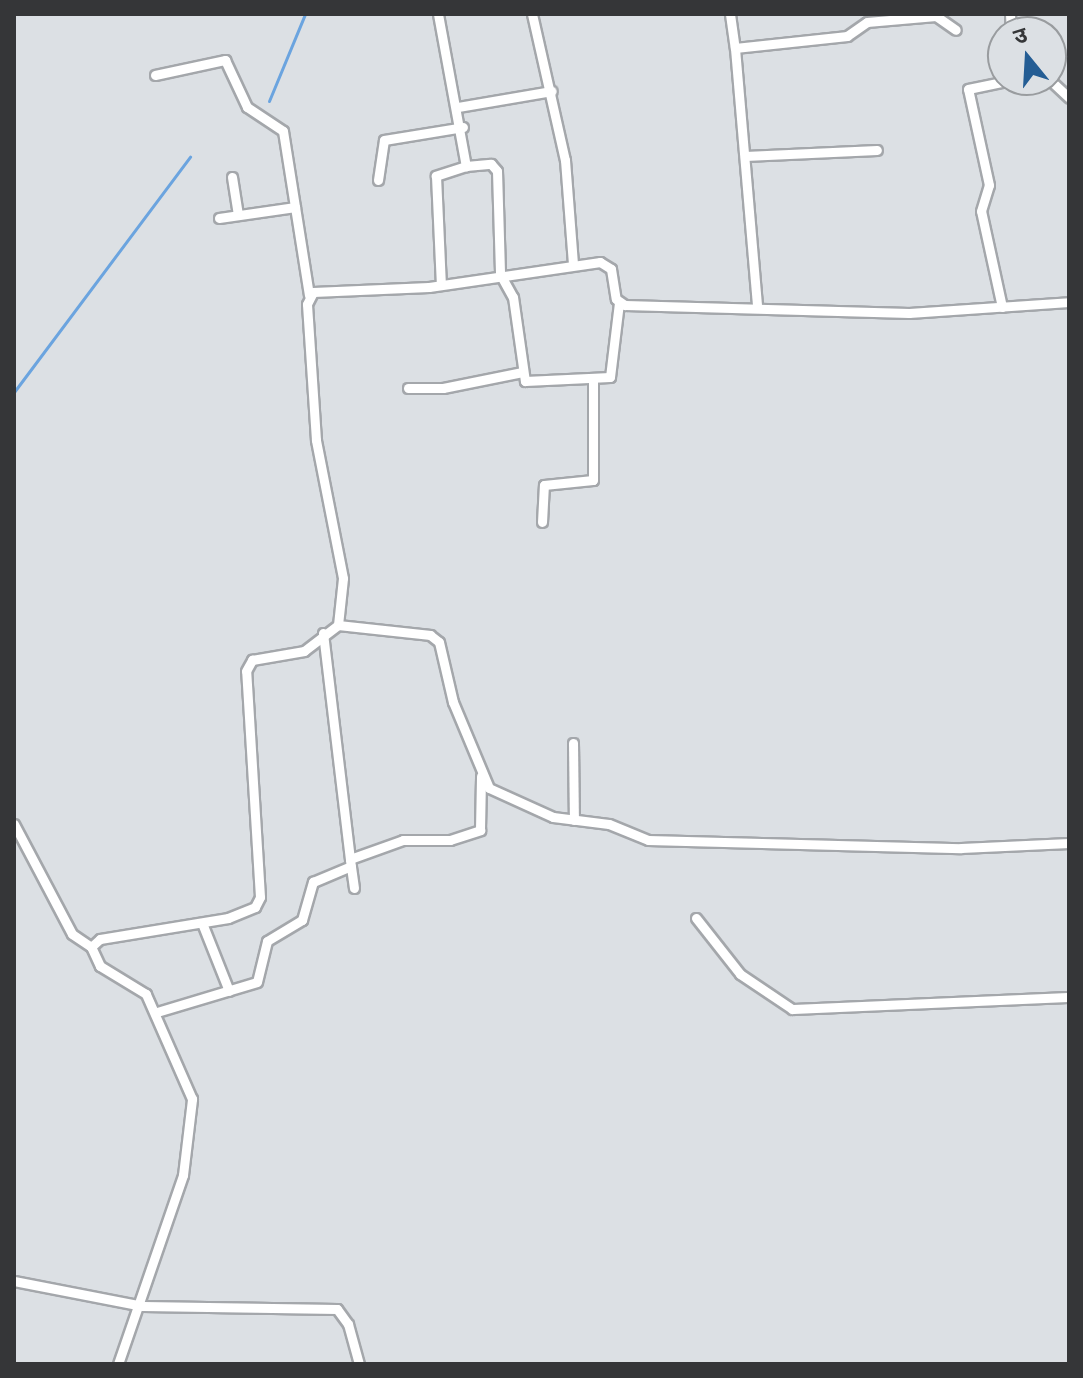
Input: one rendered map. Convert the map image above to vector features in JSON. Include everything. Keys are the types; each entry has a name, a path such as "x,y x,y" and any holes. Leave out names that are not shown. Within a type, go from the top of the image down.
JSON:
{"street":[{"path":"438,14 444,69 463,127 466,166"},
{"path":"532,14 552,91 573,265"},
{"path":"730,14 757,305"},
{"path":"735,48 847,36 867,22 936,16 956,30"},
{"path":"155,75 229,63 247,107 283,131 309,295 316,440 343,578 338,625"},
{"path":"987,85 968,89 989,185 981,211 1002,307"},
{"path":"458,107 552,91"},
{"path":"378,180 384,140 463,127"},
{"path":"745,156 877,150"},
{"path":"309,295 441,285 500,274 607,264 619,303 614,373 593,379 530,382 522,372 513,297 500,274 497,171 491,164 466,166 436,176 441,285"},
{"path":"232,177 238,215"},
{"path":"219,218 295,207"},
{"path":"619,303 757,305 909,313 1069,302"},
{"path":"408,388 522,372"},
{"path":"542,522 544,485 593,480 593,379"},
{"path":"91,947 100,939 244,913 260,897 247,664 304,651 323,633 338,625 435,638 481,776 480,830 450,840 403,840 350,862 313,882 302,920 267,941 262,977 229,991 157,1012"},
{"path":"323,633 354,888"},
{"path":"573,743 574,820"},
{"path":"481,776 498,796 574,820 609,824 663,842 961,848 1069,843"},
{"path":"14,824 72,934 91,947 100,966 138,986 157,1012 187,1076 193,1123 143,1306 118,1364"},
{"path":"696,918 740,974 792,1009 1069,997"},
{"path":"202,923 229,991"},
{"path":"14,1281 143,1306 337,1309 348,1324 359,1364"}],"waterway":[{"path":"269,101 305,14"},
{"path":"14,392 190,157"}]}
